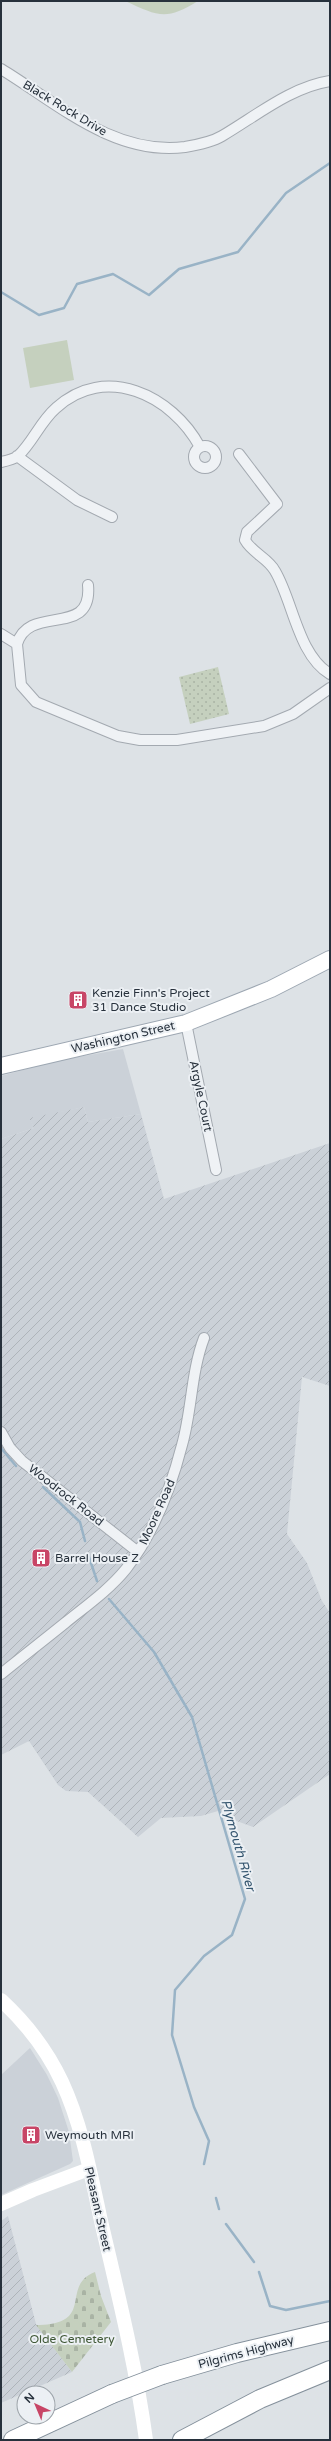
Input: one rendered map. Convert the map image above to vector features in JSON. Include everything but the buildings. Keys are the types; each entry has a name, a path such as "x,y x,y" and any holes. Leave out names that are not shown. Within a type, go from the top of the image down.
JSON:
{"highway":[{"name":"Pilgrims Highway","path":"13,2440 112,2394 162,2375 237,2353 330,2331"},
{"path":"182,2440 260,2400 330,2370"}],"main road":[{"name":"Washington Street","path":"1,1066 186,1023 271,989 330,959"},
{"name":"Pleasant Street","path":"1,2000 28,2027 54,2065 68,2095 89,2169 134,2369 146,2440"},
{"path":"1,2204 89,2169"}],"street":[{"name":"Black Rock Drive","path":"1,69 78,119 106,134 134,144 160,148 195,145 218,138 297,90 330,81"},
{"path":"1,462 17,456 46,418 64,401 81,392 104,387 130,389 158,401 181,419 200,447"},
{"path":"239,454 278,504 247,532 245,540 275,570 307,646 319,665 330,674"},
{"path":"17,456 77,500 112,517"},
{"path":"88,585 88,598 79,614 61,620 34,624 25,629 17,644 21,685 34,700 47,708 68,713 118,736 140,740 176,740 264,726 294,714 330,688"},
{"path":"1,634 17,644"},
{"name":"Argyle Court","path":"186,1023 216,1170"},
{"name":"Moore Road","path":"1,1674 104,1591 126,1569 138,1552 154,1524 170,1486 183,1444 196,1367 204,1338"},
{"name":"Woodrock Road","path":"1,1432 10,1448 22,1461 138,1552"}],"shaded area":[{"path":"123,1049 141,1114 88,1122 84,1107 30,1119 34,1128 1,1139 1,1076 56,1061"},
{"path":"84,1107 88,1122 141,1114 164,1199 330,1143 330,1386 302,1377 287,1534 307,1563 322,1601 330,1613 330,1774 253,1827 234,1820 227,1813 218,1811 201,1816 161,1818 138,1837 88,1792 66,1791 58,1785 29,1741 1,1755 1,1139 34,1128 29,1118"},
{"path":"30,2048 47,2075 58,2098 69,2132 73,2161 70,2164 1,2195 1,2075"},
{"path":"8,2216 36,2324 72,2372 42,2385 16,2385 16,2396 1,2403 1,2221"}],"green space":[{"path":"125,1 198,1 178,12 162,14 154,13"},
{"path":"67,340 74,380 30,388 23,348"},
{"path":"218,667 229,714 190,724 179,677"},
{"name":"Olde Cemetery","path":"95,2272 101,2296 111,2322 72,2372 36,2325 55,2323 66,2319 72,2312 79,2286 85,2278"}],"waterway":[{"name":"Plymouth River","path":"1,292 39,315 64,308 77,284 113,274 149,295 179,269 238,252 286,193 330,163"},
{"name":"Plymouth River","path":"1,1448 16,1466"},
{"name":"Plymouth River","path":"43,1487 80,1522 85,1541"},
{"name":"Plymouth River","path":"88,1554 97,1581"},
{"name":"Plymouth River","path":"109,1599 154,1652 192,1717 245,1899 232,1935 204,1956 175,1990 172,2035 194,2107 209,2141 204,2164"},
{"name":"Plymouth River","path":"216,2198 219,2209"},
{"name":"Plymouth River","path":"226,2224 254,2262"},
{"name":"Plymouth River","path":"259,2272 270,2306 286,2310 330,2301"}],"place":[{"name":"Kenzie Finn's Project 31 Dance Studio","path":"78,1000"},
{"name":"Barrel House Z","path":"41,1558"},
{"name":"Weymouth MRI","path":"31,2135"}]}
